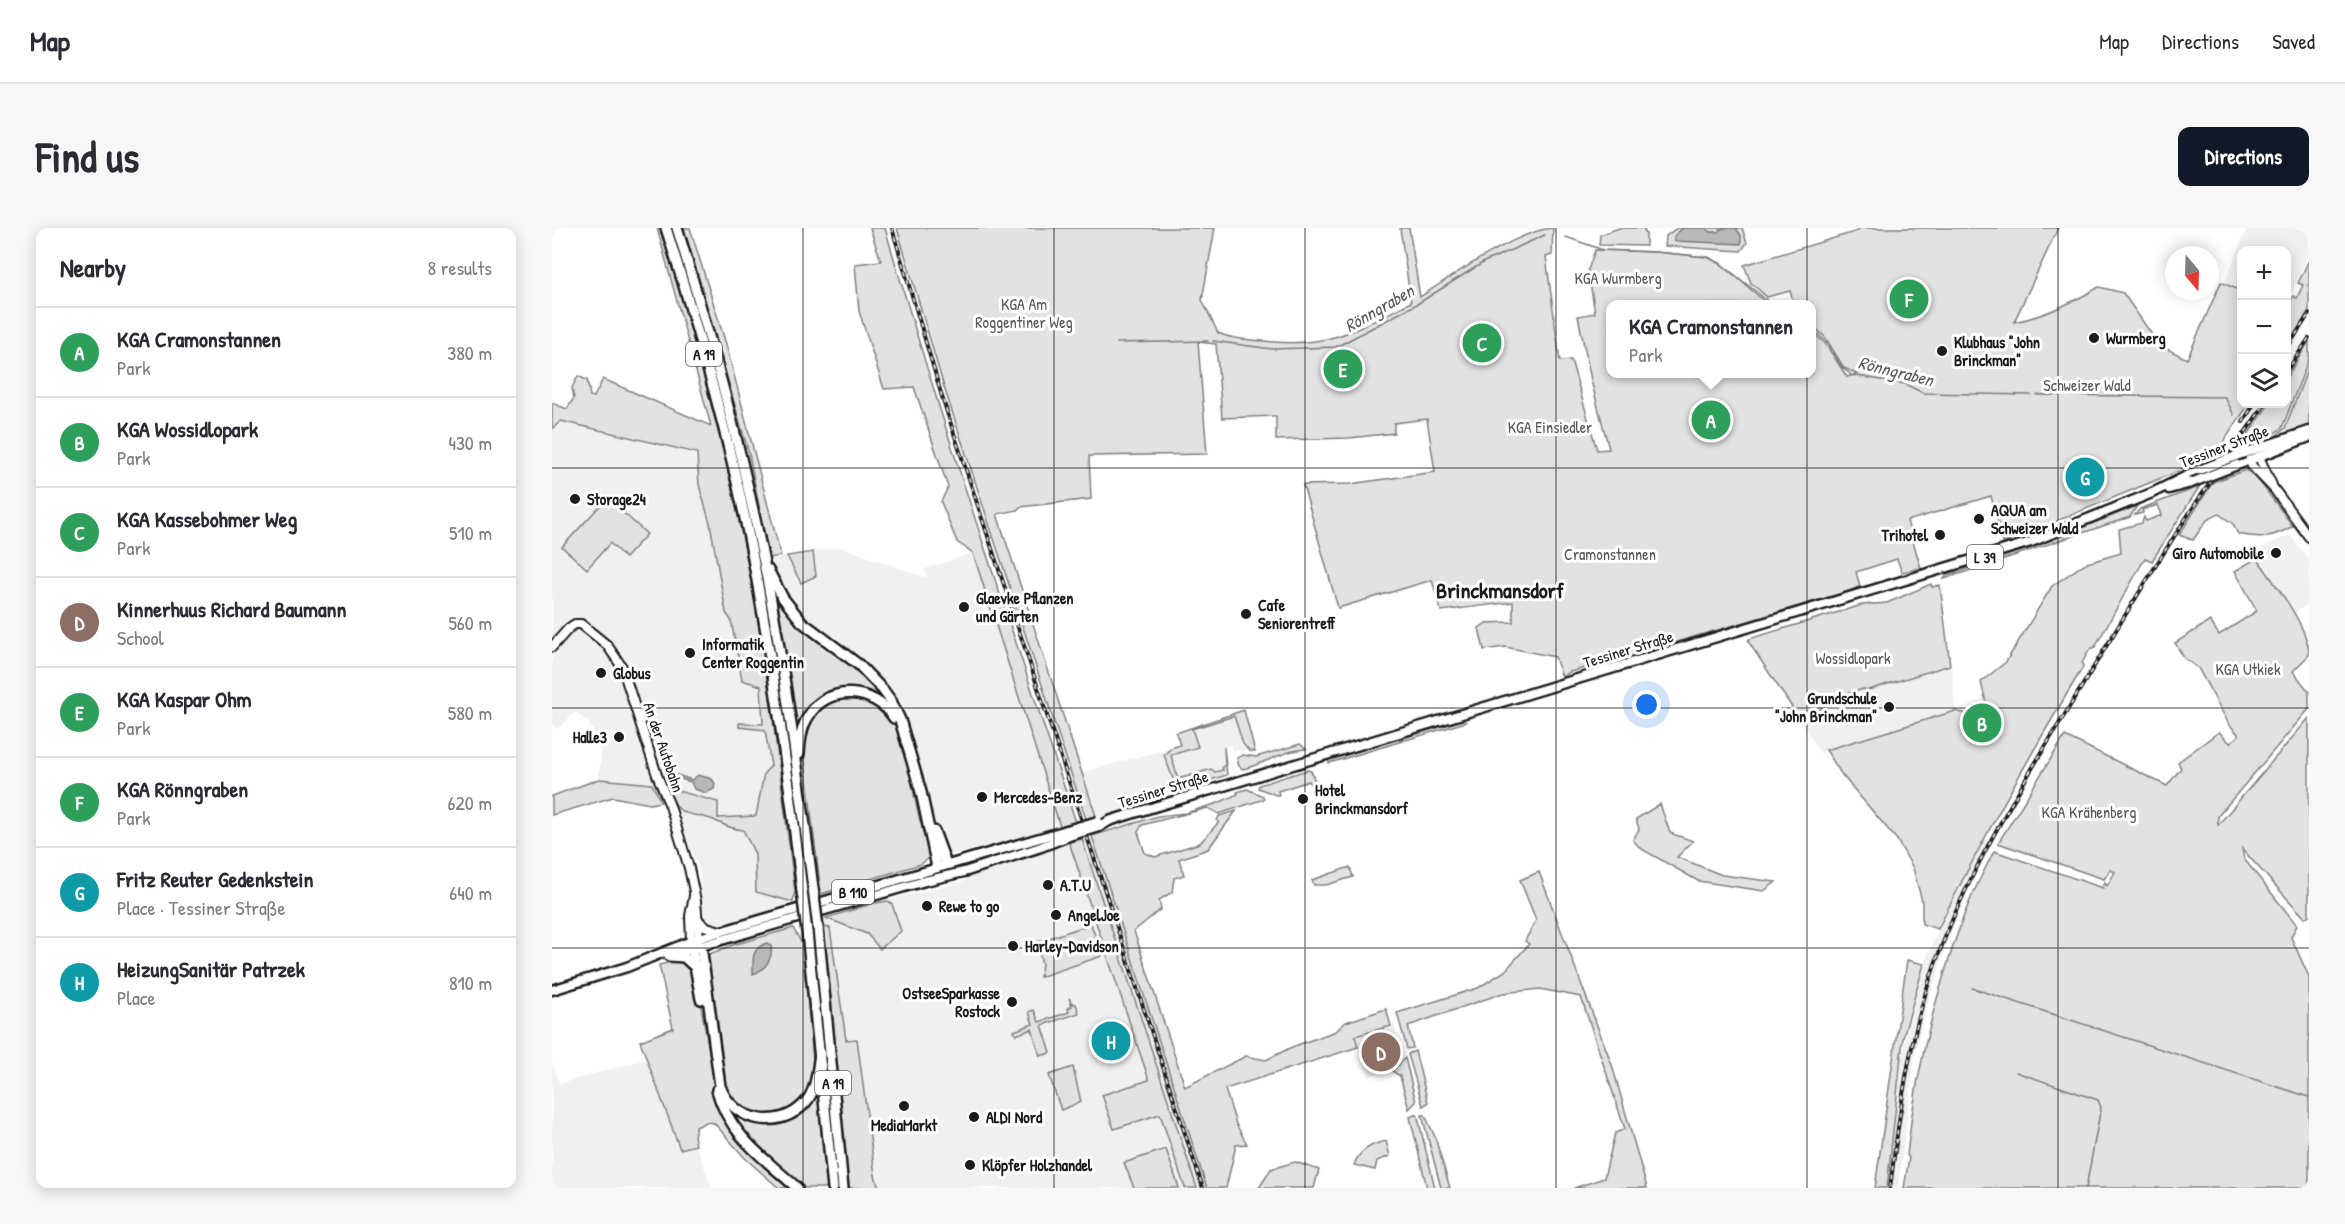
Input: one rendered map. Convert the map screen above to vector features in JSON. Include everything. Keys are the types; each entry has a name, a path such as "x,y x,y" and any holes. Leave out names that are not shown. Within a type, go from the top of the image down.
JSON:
{"highway":[{"name":"A 19","path":"666,228 708,370 751,552 779,710 807,932 833,1188"},
{"name":"A 19","path":"677,228 717,366 764,562 797,765 813,888 843,1188"},
{"path":"764,562 783,598 802,622 859,665 883,690 900,720 942,866"},
{"path":"797,765 801,735 807,718 817,706 834,695 855,693 877,700 893,716 905,737"},
{"path":"696,944 696,968 717,1089 723,1109 744,1141 797,1188"},
{"path":"696,944 720,1086 735,1108 750,1117 768,1120 793,1113 806,1103 811,1094 820,1054"},
{"path":"669,956 684,957 696,968"}],"main road":[{"name":"Tessiner Straße","path":"2258,453 2309,431"},
{"name":"Tessiner Straße","path":"696,944 720,932 942,866 1109,821 2023,545 2152,494 2199,470 2309,437"},
{"name":"Tessiner Straße","path":"2152,494 2191,483 2237,465 2247,455"},
{"name":"Tessiner Straße","path":"696,944 939,877 950,876 1041,847 1068,833"},
{"path":"942,866 950,876"},
{"path":"939,877 942,866"},
{"name":"B 110","path":"637,963 669,956 696,944"},
{"name":"B 110","path":"552,990 696,944"}],"street":[{"path":"2258,453 2274,489 2309,537"},
{"path":"2247,455 2262,479 2274,489"},
{"name":"An der Autobahn","path":"552,647 574,624 581,624 611,650 626,676 681,842 694,894 697,917 696,944"},
{"name":"An der Autobahn","path":"694,894 690,916 696,944"},
{"path":"697,917 704,926 720,932"}],"shaded area":[{"path":"1683,228 1705,228 1711,232 1717,232 1723,228 1736,228 1741,236 1741,244 1675,241 1674,236"},
{"path":"2247,228 2299,228 2309,233 2309,252 2291,294 2291,246 2240,246"},
{"path":"2237,252 2237,289 2224,284"},
{"path":"561,421 697,453 699,485 710,523 726,613 761,686 763,724 740,723 765,730 771,766 781,771 797,892 794,894 795,902 721,925 708,922 702,911 700,873 668,789 652,784 599,779 601,753 596,735 588,722 575,712 558,729 552,725 552,429"},
{"path":"2291,536 2309,560 2309,604 2294,613 2253,552"},
{"path":"841,547 927,578 925,569 973,553 1060,826 965,852 949,854 945,850 921,783 900,708 881,677 801,613 785,591 769,558"},
{"name":"Grundschule \"John Brinckman\"","path":"1952,665 1955,711 1826,750 1821,754 1801,721 1845,694 1865,689 1866,691"},
{"path":"1244,710 1255,752 1233,750 1230,745 1224,747 1227,775 1097,818 1082,773 1180,745 1176,733"},
{"path":"677,775 692,780 698,775 712,779 715,784 714,789 706,793 694,789 691,782 677,778"},
{"path":"1092,836 1207,1188 1197,1188 1082,839"},
{"path":"1983,839 1993,842 1968,889 1949,936 1923,1019 1915,1054 1898,1188 1879,1188 1899,1068 1924,964 1959,883"},
{"path":"1069,842 1185,1188 863,1188 831,928 824,926 823,919 875,903 964,881 971,876"},
{"path":"767,943 771,946 769,960 764,967 753,974 753,959 756,951"},
{"path":"1394,1025 1403,1056 1394,1068 1369,1077 1355,1036"},
{"path":"646,1059 652,1069 680,1149 696,1145 712,1188 552,1188 552,1062 559,1084"}],"green space":[{"path":"657,228 661,228 699,360 720,437 746,553 774,722 795,891 793,902 756,892 755,854 743,830 680,810 668,788 718,802 718,818 756,816 764,773 771,766 765,730 739,727 739,723 763,724 761,686 742,680 731,620 726,613 710,523 699,485 697,453 561,421 552,429 552,403 567,409 574,398 572,388 578,376 587,380 590,396 594,397 603,379 711,426"},
{"path":"684,228 690,228 726,344 781,556 769,558 749,454"},
{"path":"870,228 885,228 954,452 1076,822 1060,826 973,553 957,542 941,502 948,487 914,387 884,389 859,311 855,264 881,261"},
{"path":"897,228 1215,228 1202,300 1218,333 1240,339 1286,343 1324,340 1341,335 1411,302 1400,228 1409,228 1420,297 1503,245 1538,231 1553,228 1552,255 1546,257 1560,361 1571,360 1597,450 1609,449 1591,380 1578,316 1595,313 1588,270 1595,250 1707,257 1721,264 1763,300 1606,300 1606,378 1816,378 1816,335 1825,343 1847,377 1857,374 1844,368 1825,337 1816,329 1816,300 1793,300 1790,291 1767,297 1751,283 1744,265 1858,231 1858,228 2058,228 2014,322 2058,308 2099,287 2123,293 2159,345 2187,359 2213,300 2219,300 2221,282 2237,289 2237,408 2246,408 2216,453 2193,465 2003,543 1991,496 1907,521 1921,568 1902,572 1897,559 1856,572 1860,586 1848,592 1618,661 1614,660 1570,672 1562,677 1555,657 1505,647 1484,650 1479,628 1486,623 1513,622 1513,602 1441,611 1432,580 1338,608 1303,485 1350,484 1435,472 1427,419 1394,423 1394,433 1349,438 1276,440 1276,416 1222,418 1216,344 1198,342 1207,454 1089,456 1091,499 1020,507 1017,510 997,514 1096,816 1086,819 944,387"},
{"path":"1619,228 1643,228 1646,234 1646,246 1599,245 1600,235"},
{"path":"1677,228 1742,228 1747,243 1741,251 1665,246 1666,236"},
{"path":"2309,260 2309,310 2291,340 2291,300 2293,296 2297,298 2303,285 2298,283"},
{"path":"2309,341 2309,358 2291,405 2291,370"},
{"path":"2309,365 2309,425 2273,438 2285,428"},
{"path":"2266,408 2290,408 2282,428 2273,434 2239,447"},
{"path":"2246,470 2256,477 2293,526 2267,536 2246,536 2238,534 2233,524 2219,514 2207,520 2193,540 2179,535 2213,482"},
{"path":"2199,487 2152,561 2145,558 2095,647 2090,649 2082,663 2083,667 1972,862 1938,929 1922,924 1922,901 1913,868 1897,840 1842,775 1826,750 1955,711 1990,719 1981,682 2006,662 2052,586 2084,564 2121,553 2119,529 2142,523 2144,517 2146,521 2162,515 2158,505 2135,515 2140,509"},
{"path":"607,498 647,534 625,558 610,543 587,569 562,547"},
{"path":"2137,506 2130,517 1944,579 1946,576 2040,544"},
{"path":"813,552 816,576 801,583 787,556"},
{"path":"2257,558 2289,605 2303,631 2309,655 2293,671 2309,692 2309,709 2218,816 2218,825 2309,718 2309,915 2305,918 2242,849 2244,859 2297,925 2291,937 2309,977 2309,1188 1904,1188 1915,1094 1935,1005 1966,909 1994,851 2103,888 2105,882 2107,886 2115,872 2110,870 2104,879 1998,843 2065,736 2167,786 2181,768 2178,762 2219,732 2230,743 2239,735 2229,724 2198,668 2184,658 2175,643 2210,621 2219,635 2257,611 2235,571"},
{"name":"Wossidlopark","path":"1931,584 1932,587 1940,585 1950,665 1865,691 1864,689 1845,694 1801,721 1748,641 1862,605 1887,603"},
{"path":"775,590 784,604 876,685 895,714 883,701 830,694 798,733"},
{"path":"849,696 868,701 893,721 905,752 929,858 921,864 821,894 803,745 808,725 817,711 830,702"},
{"path":"1244,710 1255,752 1249,751 1243,744 1234,716 1192,729 1198,747 1171,755 1178,779 1211,769 1215,772 1223,770 1224,747 1227,775 1201,783 1174,781 1164,755 1171,748 1180,745 1176,733"},
{"path":"1463,720 1466,722 1329,763 1328,760"},
{"path":"1300,744 1306,749 1290,752 1243,769 1239,766 1237,758 1243,755 1256,757"},
{"path":"1307,770 1311,771 1318,783 1311,785 1309,781 1278,791 1279,795 1258,788 1259,785"},
{"path":"599,779 652,784 661,802 650,804 613,797 552,815 552,796"},
{"path":"1247,789 1263,796 1264,799 1219,814 1208,808 1142,825 1138,832 1145,853 1155,857 1200,843 1219,822 1217,821 1219,816 1236,811 1208,849 1179,859 1184,875 1174,878 1172,892 1159,900 1161,909 1134,931 1185,1087 1246,1056 1266,1060 1292,1047 1336,1031 1346,1022 1386,1009 1391,1026 1355,1036 1358,1047 1225,1089 1236,1124 1247,1144 1236,1145 1226,1188 1207,1188 1092,836 1158,816 1186,813 1218,803"},
{"path":"1660,804 1670,833 1693,841 1677,857 1722,875 1776,882 1764,891 1698,881 1640,848 1633,840 1639,829 1636,819"},
{"path":"1082,839 1197,1188 1185,1188 1160,1114 1114,1129 1102,1095 1149,1080 1069,842"},
{"path":"1350,867 1353,877 1326,885 1314,885 1312,880"},
{"path":"1539,872 1612,1065 1647,1188 1574,1188 1604,1178 1615,1133 1625,1129 1581,997 1540,989 1503,993 1408,1026 1413,1048 1407,1049 1397,1013 1478,988 1505,971 1529,944 1525,941 1536,920 1520,880"},
{"path":"888,901 892,904 901,931 880,949 867,934 826,918 875,903"},
{"path":"1091,924 1102,956 1040,977 1042,964 1037,942"},
{"path":"824,927 830,928 846,1040 857,1039 875,1175 879,1188 849,1188"},
{"path":"793,928 802,944 814,1075 805,1099 788,1113 760,1117 737,1107 725,1090 704,956"},
{"path":"1907,960 1924,964 1903,1038 1887,1188 1875,1188"},
{"path":"672,962 684,963 690,967 697,985 719,1104 793,1188 779,1188 746,1159 714,1123 706,1122 696,1127 694,1136 696,1145 680,1149 640,1041 673,1028 659,965"},
{"path":"1069,998 1073,1004 1076,1004 1079,1013 1042,1025 1051,1053 1040,1056 1032,1029 1016,1035 1014,1031 1033,1024 1029,1012 1034,1010 1039,1022 1069,1012 1068,1008 1072,1006"},
{"path":"1415,1051 1428,1103 1423,1106 1408,1054"},
{"path":"1405,1058 1416,1102 1409,1109 1400,1076 1392,1071"},
{"path":"1073,1067 1081,1102 1061,1110 1049,1075"},
{"path":"817,1086 827,1188 801,1188 744,1137 724,1098 734,1110 785,1120"},
{"path":"1417,1114 1435,1188 1427,1188 1410,1117"},
{"path":"1422,1115 1425,1115 1435,1137 1450,1188 1441,1188"},
{"path":"1386,1141 1390,1156 1377,1161 1375,1170 1354,1165 1366,1148"},
{"path":"1166,1149 1179,1188 1134,1188 1124,1163"},
{"path":"1295,1162 1319,1170 1314,1188 1259,1188 1271,1169"}],"waterway":[{"name":"Rönngraben","path":"1213,341 1272,349 1336,347 1417,304 1484,262 1545,235"},
{"name":"Rönngraben","path":"1566,237 1603,250 1708,257 1720,263 1767,300"},
{"name":"Rönngraben","path":"1816,332 1828,343 1842,367 1851,375 1905,384 1923,393 2031,395"},
{"name":"Rönngraben","path":"1117,343 1208,341"},
{"name":"Rönngraben","path":"2037,395 2225,397 2234,415"},
{"path":"1972,988 2309,1097"},
{"path":"2016,1072 2098,1100 2101,1107 2086,1188"}],"railway":[{"path":"892,228 943,400 1203,1188"},
{"path":"2291,342 2309,314"},
{"path":"2291,365 2309,338"},
{"path":"2243,422 2252,408"},
{"path":"1890,1188 1901,1106 1917,1023 1933,970 1961,899 2014,799 2134,600 2198,500 2262,408"}],"place":[{"name":"KGA Rönngraben","path":"1909,299"},
{"name":"Wurmberg","path":"2094,338"},
{"name":"KGA Kassebohmer Weg","path":"1482,343"},
{"name":"Klubhaus \"John Brinckman\"","path":"1942,351"},
{"name":"KGA Kaspar Ohm","path":"1343,369"},
{"name":"KGA Cramonstannen","path":"1711,420"},
{"name":"Fritz Reuter Gedenkstein","path":"2085,477"},
{"name":"Storage24","path":"575,499"},
{"name":"AQUA am Schweizer Wald","path":"1979,519"},
{"name":"Trihotel","path":"1940,535"},
{"name":"Giro Automobile","path":"2276,553"},
{"name":"Glaevke Pflanzen und Gärten","path":"964,607"},
{"name":"Cafe Seniorentreff","path":"1246,614"},
{"name":"Informatik Center Roggentin","path":"690,653"},
{"name":"Globus","path":"601,673"},
{"name":"Grundschule \"John Brinckman\"","path":"1889,707"},
{"name":"KGA Wossidlopark","path":"1982,723"},
{"name":"Halle3","path":"619,737"},
{"name":"Mercedes-Benz","path":"982,797"},
{"name":"Hotel Brinckmansdorf","path":"1303,799"},
{"name":"A.T.U","path":"1048,885"},
{"name":"Rewe to go","path":"927,906"},
{"name":"AngelJoe","path":"1056,915"},
{"name":"Harley-Davidson","path":"1013,946"},
{"name":"OstseeSparkasse Rostock","path":"1012,1002"},
{"name":"HeizungSanitär Patrzek","path":"1111,1041"},
{"name":"Kinnerhuus Richard Baumann","path":"1381,1052"},
{"name":"MediaMarkt","path":"904,1106"},
{"name":"ALDI Nord","path":"974,1117"},
{"name":"Klöpfer Holzhandel","path":"970,1165"}],"district":[{"name":"Brinckmansdorf","path":"1500,590"}],"park label":[{"name":"KGA Wurmberg","path":"1618,278"},
{"name":"KGA Am Roggentiner Weg","path":"1024,313"},
{"name":"Schweizer Wald","path":"2087,385"},
{"name":"KGA Einsiedler","path":"1550,427"},
{"name":"Cramonstannen","path":"1610,554"},
{"name":"KGA Utkiek","path":"2248,669"},
{"name":"KGA Krähenberg","path":"2089,812"}]}
